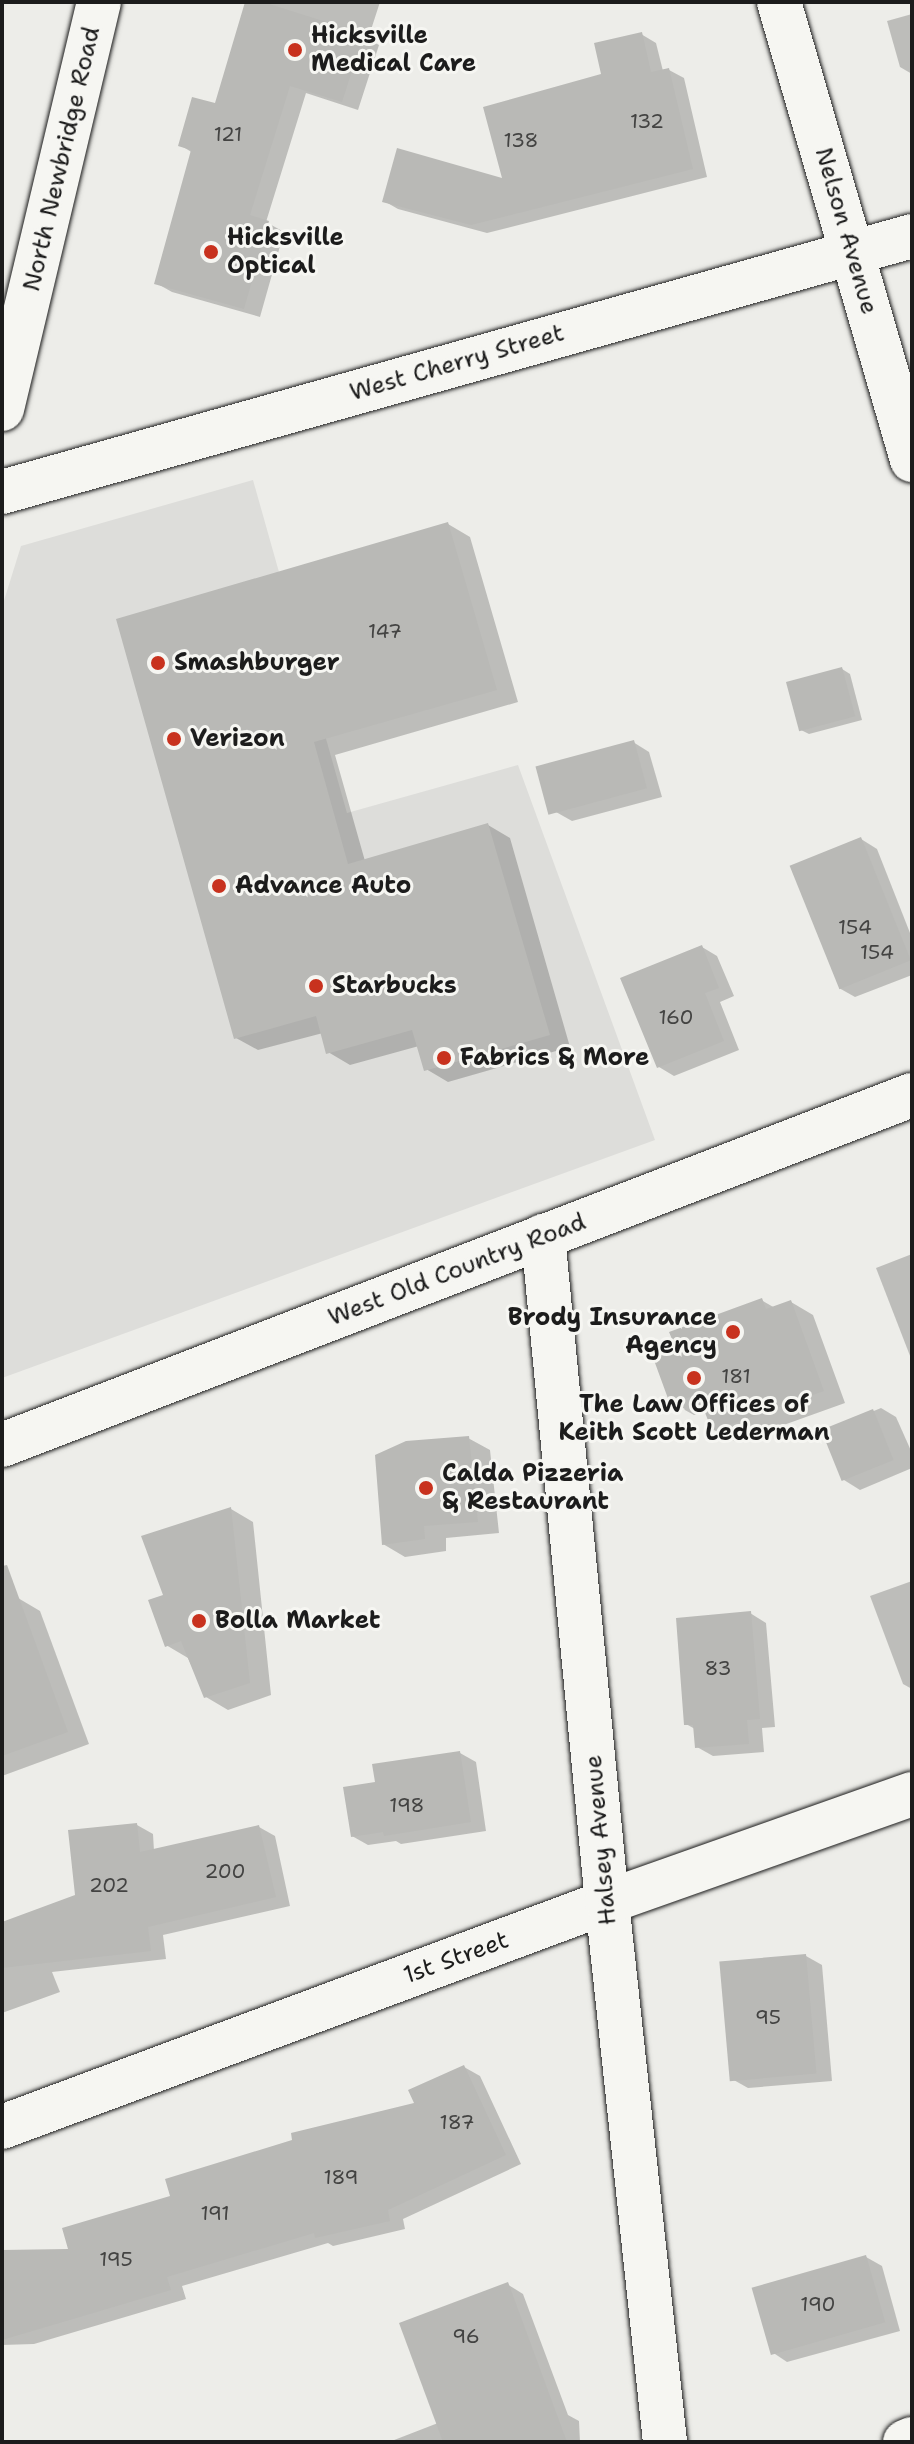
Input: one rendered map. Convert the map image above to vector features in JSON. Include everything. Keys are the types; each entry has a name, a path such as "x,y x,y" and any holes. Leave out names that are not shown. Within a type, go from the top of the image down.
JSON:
{"street":[{"name":"North Newbridge Road","path":"2,409 99,2"},
{"name":"Nelson Avenue","path":"779,2 912,460"},
{"name":"West Cherry Street","path":"2,492 912,236"},
{"name":"West Old Country Road","path":"2,1445 912,1095"},
{"name":"Halsey Avenue","path":"543,1236 607,1902 665,2442"},
{"name":"1st Street","path":"2,2127 607,1902 912,1794"},
{"path":"905,2442 912,2439"}],"shaded area":[{"path":"253,480 347,813 518,765 655,1140 2,1378 2,607 21,546"}],"building":[{"path":"245,2 263,2 364,34 342,102 290,86 250,215 269,221 244,309 154,284 191,150 178,146 192,97 215,103"},
{"path":"642,32 651,72 669,68 693,169 471,225 382,202 397,148 502,178 483,107 601,74 594,43"},
{"path":"448,522 497,690 314,742 348,864 488,823 550,1035 424,1071 412,1030 326,1054 316,1016 234,1039 116,619"},
{"path":"842,667 855,716 799,731 786,682"},
{"path":"634,740 647,788 548,815 535,766"},
{"path":"861,837 911,960 839,989 790,866"},
{"path":"702,945 719,988 705,993 724,1041 657,1068 620,978"},
{"path":"762,1298 766,1309 791,1300 824,1391 712,1431 698,1394 670,1404 651,1352 674,1344 669,1332"},
{"path":"873,1409 894,1460 842,1481 821,1430"},
{"name":"Calda Pizzeria & Restaurant","path":"469,1436 478,1522 424,1526 425,1539 382,1545 375,1455 406,1441"},
{"name":"Bolla Market","path":"231,1507 250,1683 204,1698 181,1641 165,1647 148,1600 163,1595 141,1536"},
{"path":"7,1565 68,1732 2,1756 2,1566"},
{"path":"751,1611 760,1719 747,1720 749,1744 695,1748 693,1725 684,1725 676,1618"},
{"path":"460,1751 471,1822 384,1836 383,1832 351,1837 343,1787 375,1782 372,1764"},
{"path":"137,1823 140,1852 259,1825 276,1897 148,1927 151,1951 2,1968 2,1922 75,1895 68,1830"},
{"path":"806,1954 816,2074 730,2081 719,1962"},
{"path":"464,2065 506,2155 388,2210 390,2221 315,2238 314,2233 167,2277 171,2290 2,2340 2,2250 68,2249 62,2228 170,2196 165,2179 292,2140 291,2133 414,2103 408,2090"},
{"path":"866,2255 885,2322 771,2355 752,2288"},
{"path":"508,2282 567,2442 443,2442 399,2323"}],"place":[{"name":"Hicksville Medical Care","path":"295,50"},
{"name":"Hicksville Optical","path":"211,252"},
{"name":"Smashburger","path":"158,663"},
{"name":"Verizon","path":"174,739"},
{"name":"Advance Auto","path":"219,886"},
{"name":"Starbucks","path":"316,986"},
{"name":"Fabrics & More","path":"444,1058"},
{"name":"Brody Insurance Agency","path":"733,1332"},
{"name":"The Law Offices of Keith Scott Lederman","path":"694,1378"},
{"name":"Calda Pizzeria & Restaurant","path":"426,1488"},
{"name":"Bolla Market","path":"199,1621"}]}
